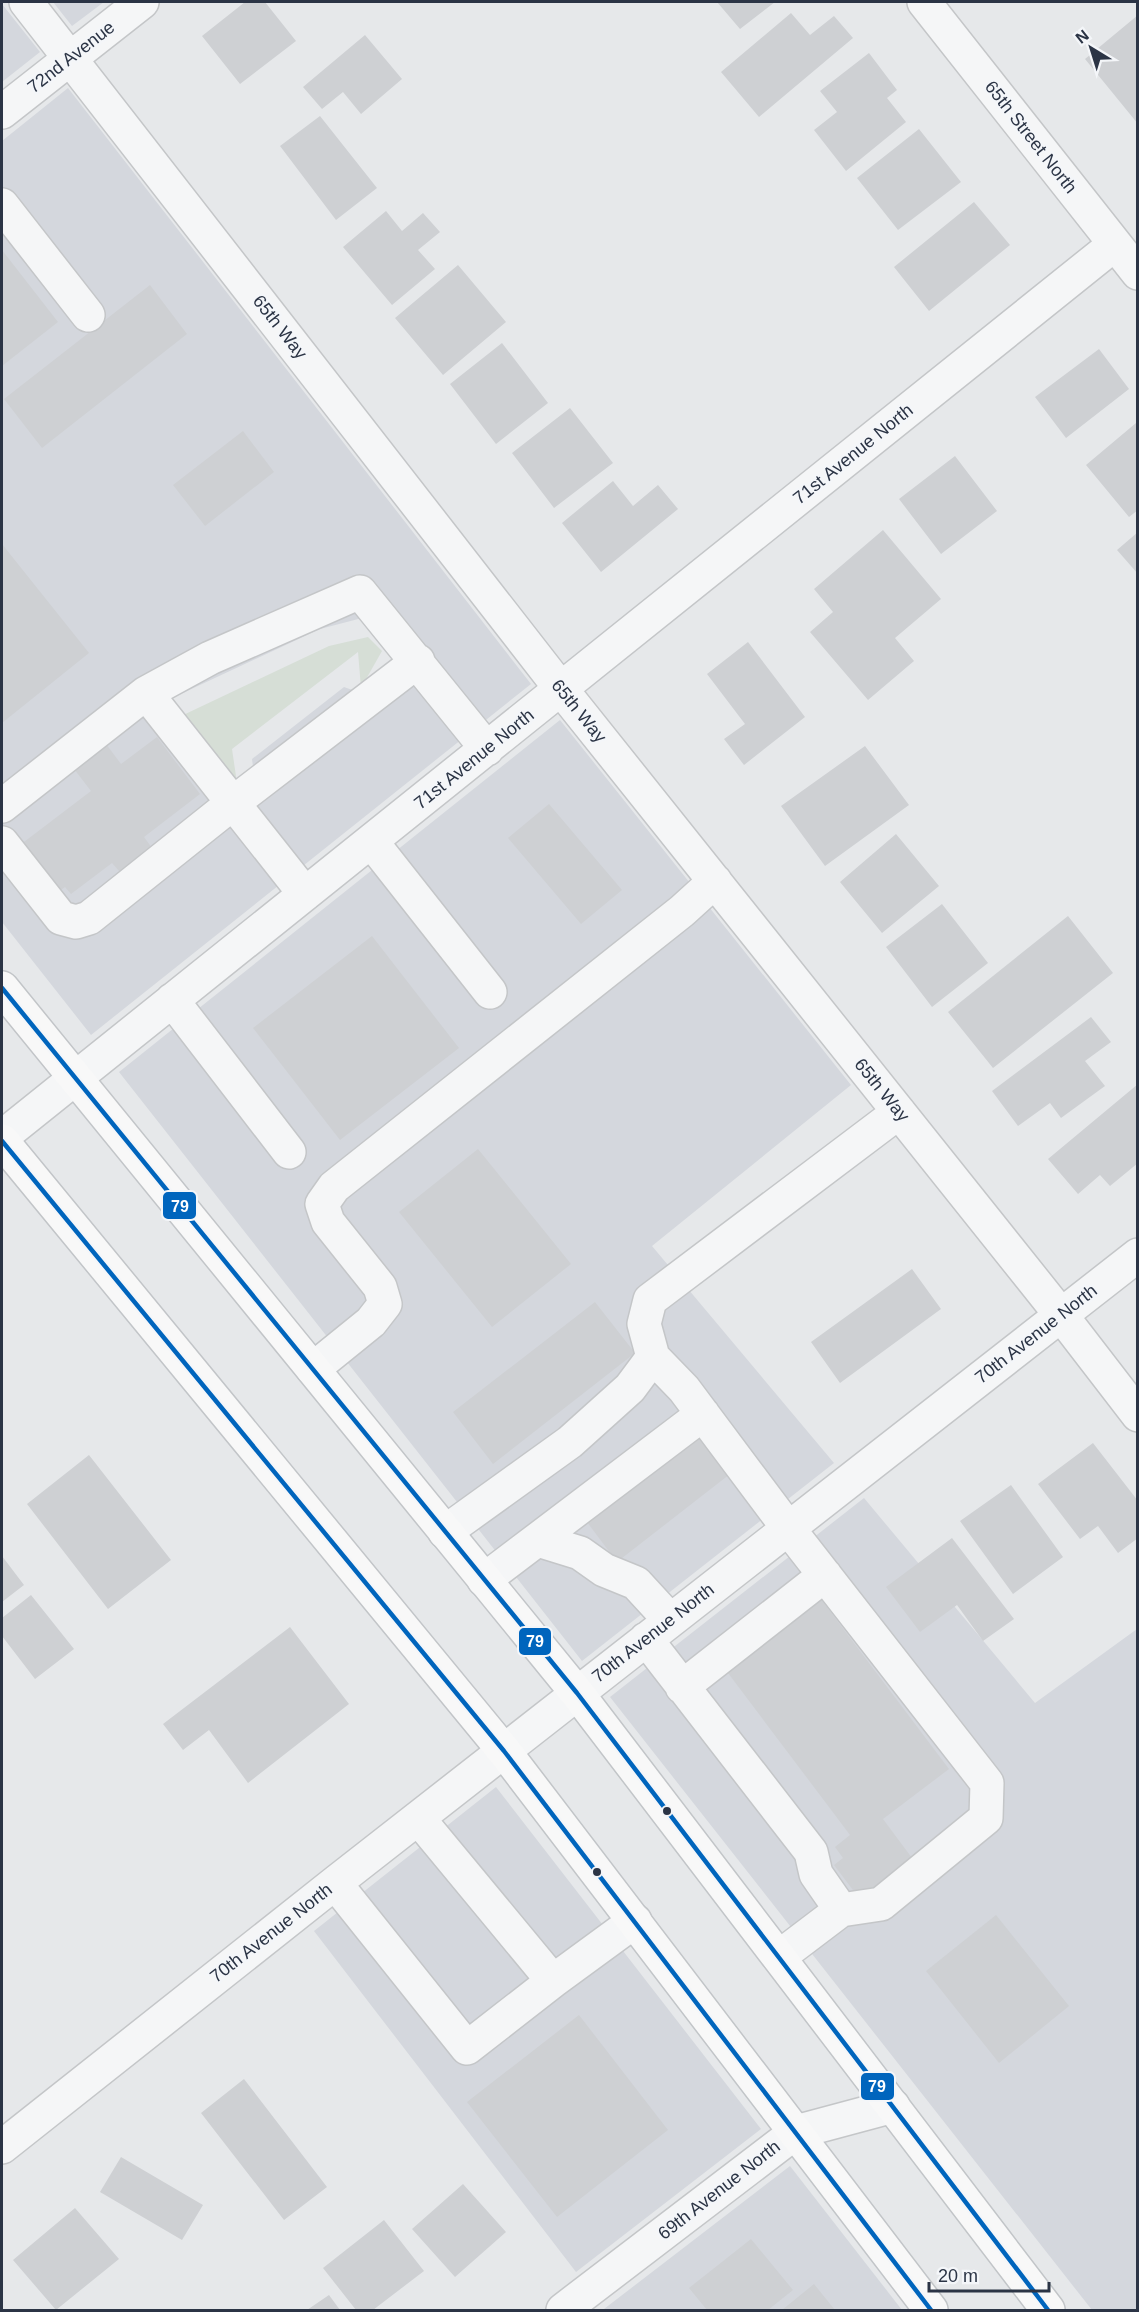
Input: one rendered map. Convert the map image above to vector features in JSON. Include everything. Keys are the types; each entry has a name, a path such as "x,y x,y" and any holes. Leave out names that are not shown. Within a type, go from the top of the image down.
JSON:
{"main road":[{"path":"2,988 577,1693 1048,2310"},
{"path":"2,1139 504,1751 931,2310"}],"street":[{"name":"65th Way","path":"26,2 561,690 1061,1315 1137,1415"},
{"name":"72nd Avenue","path":"2,112 141,2"},
{"name":"65th Street North","path":"924,2 1137,273"},
{"path":"2,205 88,315"},
{"name":"71st Avenue North","path":"2,1139 1114,244"},
{"path":"2,806 146,693 210,658 360,592 487,749"},
{"path":"2,843 61,918 76,922 89,918 233,802 418,661"},
{"path":"146,693 305,894"},
{"path":"371,841 490,992"},
{"path":"313,1370 371,1322 385,1304 380,1287 328,1222 322,1204 334,1187 682,911 715,881"},
{"path":"172,1000 289,1152"},
{"path":"779,1957 841,1910 881,1904 986,1818 987,1783 788,1528 684,1389 653,1358 644,1324 650,1300 899,1112"},
{"name":"70th Avenue North","path":"2,2147 335,1883 1137,1255"},
{"path":"445,1532 570,1442 630,1389 653,1358"},
{"path":"484,1580 703,1414"},
{"path":"538,1540 580,1553 604,1570 636,1583 682,1687 811,1852 816,1875 841,1910"},
{"path":"682,1687 825,1575"},
{"path":"418,1818 552,1981"},
{"path":"335,1883 467,2048 552,1981 635,1921"},
{"name":"69th Avenue North","path":"563,2310 796,2132 893,2106"}],"shaded area":[{"path":"53,2 104,2 72,26"},
{"path":"2,4 40,52 2,82"},
{"path":"68,88 531,684 91,1035 2,922 2,141","holes":["362,618 399,663 377,699 344,687 252,759 255,782 223,794 170,699 320,629"]},
{"path":"368,637 382,651 361,688 358,652 232,749 237,783 179,717 329,646"},
{"path":"560,720 851,1085 652,1246 834,1463 582,1661 119,1072"},
{"path":"864,1498 1035,1703 1137,1629 1137,2310 1092,2310 610,1697"},
{"path":"496,1787 761,2129 576,2272 314,1931"},
{"path":"790,2166 902,2310 604,2309"}],"building":[{"path":"245,2 265,2 296,41 240,84 202,36"},
{"path":"717,2 775,2 740,29"},
{"path":"791,13 810,35 834,16 853,38 759,117 721,72"},
{"path":"1138,15 1138,124 1085,59"},
{"path":"365,35 402,79 361,114 343,92 322,109 303,87"},
{"path":"869,53 897,90 887,98 906,122 846,171 814,130 837,112 820,91"},
{"path":"320,116 377,188 336,220 280,146"},
{"path":"919,129 961,182 898,230 857,178"},
{"path":"974,202 1010,245 929,311 894,267"},
{"path":"386,211 402,231 423,213 440,232 418,250 435,269 392,305 343,247"},
{"path":"2,250 58,322 2,366"},
{"path":"458,265 506,322 443,375 395,318"},
{"path":"150,285 187,334 42,448 4,399"},
{"path":"502,343 548,403 496,444 450,384"},
{"path":"1099,349 1129,389 1066,438 1035,397"},
{"path":"570,408 613,463 554,508 512,453"},
{"path":"1136,423 1138,510 1129,517 1086,465"},
{"path":"243,431 274,472 205,526 173,485"},
{"path":"955,456 997,511 941,554 899,499"},
{"path":"613,481 633,506 658,485 678,509 601,572 562,523"},
{"path":"883,530 941,599 895,638 914,661 868,700 810,632 833,612 814,589"},
{"path":"1138,532 1138,574 1117,550"},
{"path":"2,544 89,653 2,723"},
{"path":"748,642 805,717 744,765 724,739 745,724 707,674"},
{"path":"157,737 200,794 144,837 152,848 120,872 112,863 71,894 65,887 57,893 20,845 91,791 74,769 106,744 121,764"},
{"path":"865,746 909,805 825,866 781,806"},
{"path":"549,804 622,890 581,924 508,838"},
{"path":"896,834 939,886 882,933 840,882"},
{"path":"942,904 988,963 932,1007 886,947"},
{"path":"1068,916 1113,973 993,1068 948,1012"},
{"path":"372,936 459,1048 340,1140 253,1028"},
{"path":"1091,1017 1111,1042 1085,1061 1105,1086 1061,1118 1050,1103 1018,1126 992,1091"},
{"path":"1138,1084 1138,1163 1110,1186 1100,1175 1078,1194 1048,1159"},
{"path":"478,1149 571,1264 492,1327 399,1212"},
{"path":"912,1269 941,1309 840,1383 811,1342"},
{"path":"595,1302 635,1353 493,1464 453,1412"},
{"path":"699,1435 730,1474 617,1562 587,1522"},
{"path":"1093,1443 1138,1501 1138,1538 1118,1553 1098,1526 1080,1539 1038,1484"},
{"path":"89,1455 171,1560 108,1609 27,1504"},
{"path":"1011,1485 1063,1557 1013,1594 960,1521"},
{"path":"952,1538 1014,1619 983,1641 957,1605 920,1632 886,1587"},
{"path":"2,1556 24,1585 2,1602"},
{"path":"31,1595 74,1649 35,1679 2,1636 2,1618"},
{"path":"820,1598 949,1769 883,1819 912,1858 859,1898 834,1865 843,1858 835,1847 850,1835 725,1669"},
{"path":"290,1627 349,1704 248,1783 209,1730 183,1750 163,1724"},
{"path":"996,1915 1069,2006 999,2063 926,1971"},
{"path":"579,2015 668,2130 557,2217 467,2102"},
{"path":"244,2079 327,2187 284,2220 201,2113"},
{"path":"121,2157 203,2205 182,2240 100,2192"},
{"path":"463,2184 506,2232 455,2277 412,2229"},
{"path":"75,2208 119,2259 56,2310 13,2260"},
{"path":"384,2220 424,2271 373,2310 356,2310 323,2268"},
{"path":"751,2239 793,2290 768,2310 707,2310 689,2288"},
{"path":"814,2284 835,2310 782,2310"},
{"path":"329,2295 340,2310 307,2310"}],"transit line":[{"name":"79","path":"2,988 577,1693 1048,2310"},
{"name":"79","path":"2,1141 504,1751 931,2310"}]}
